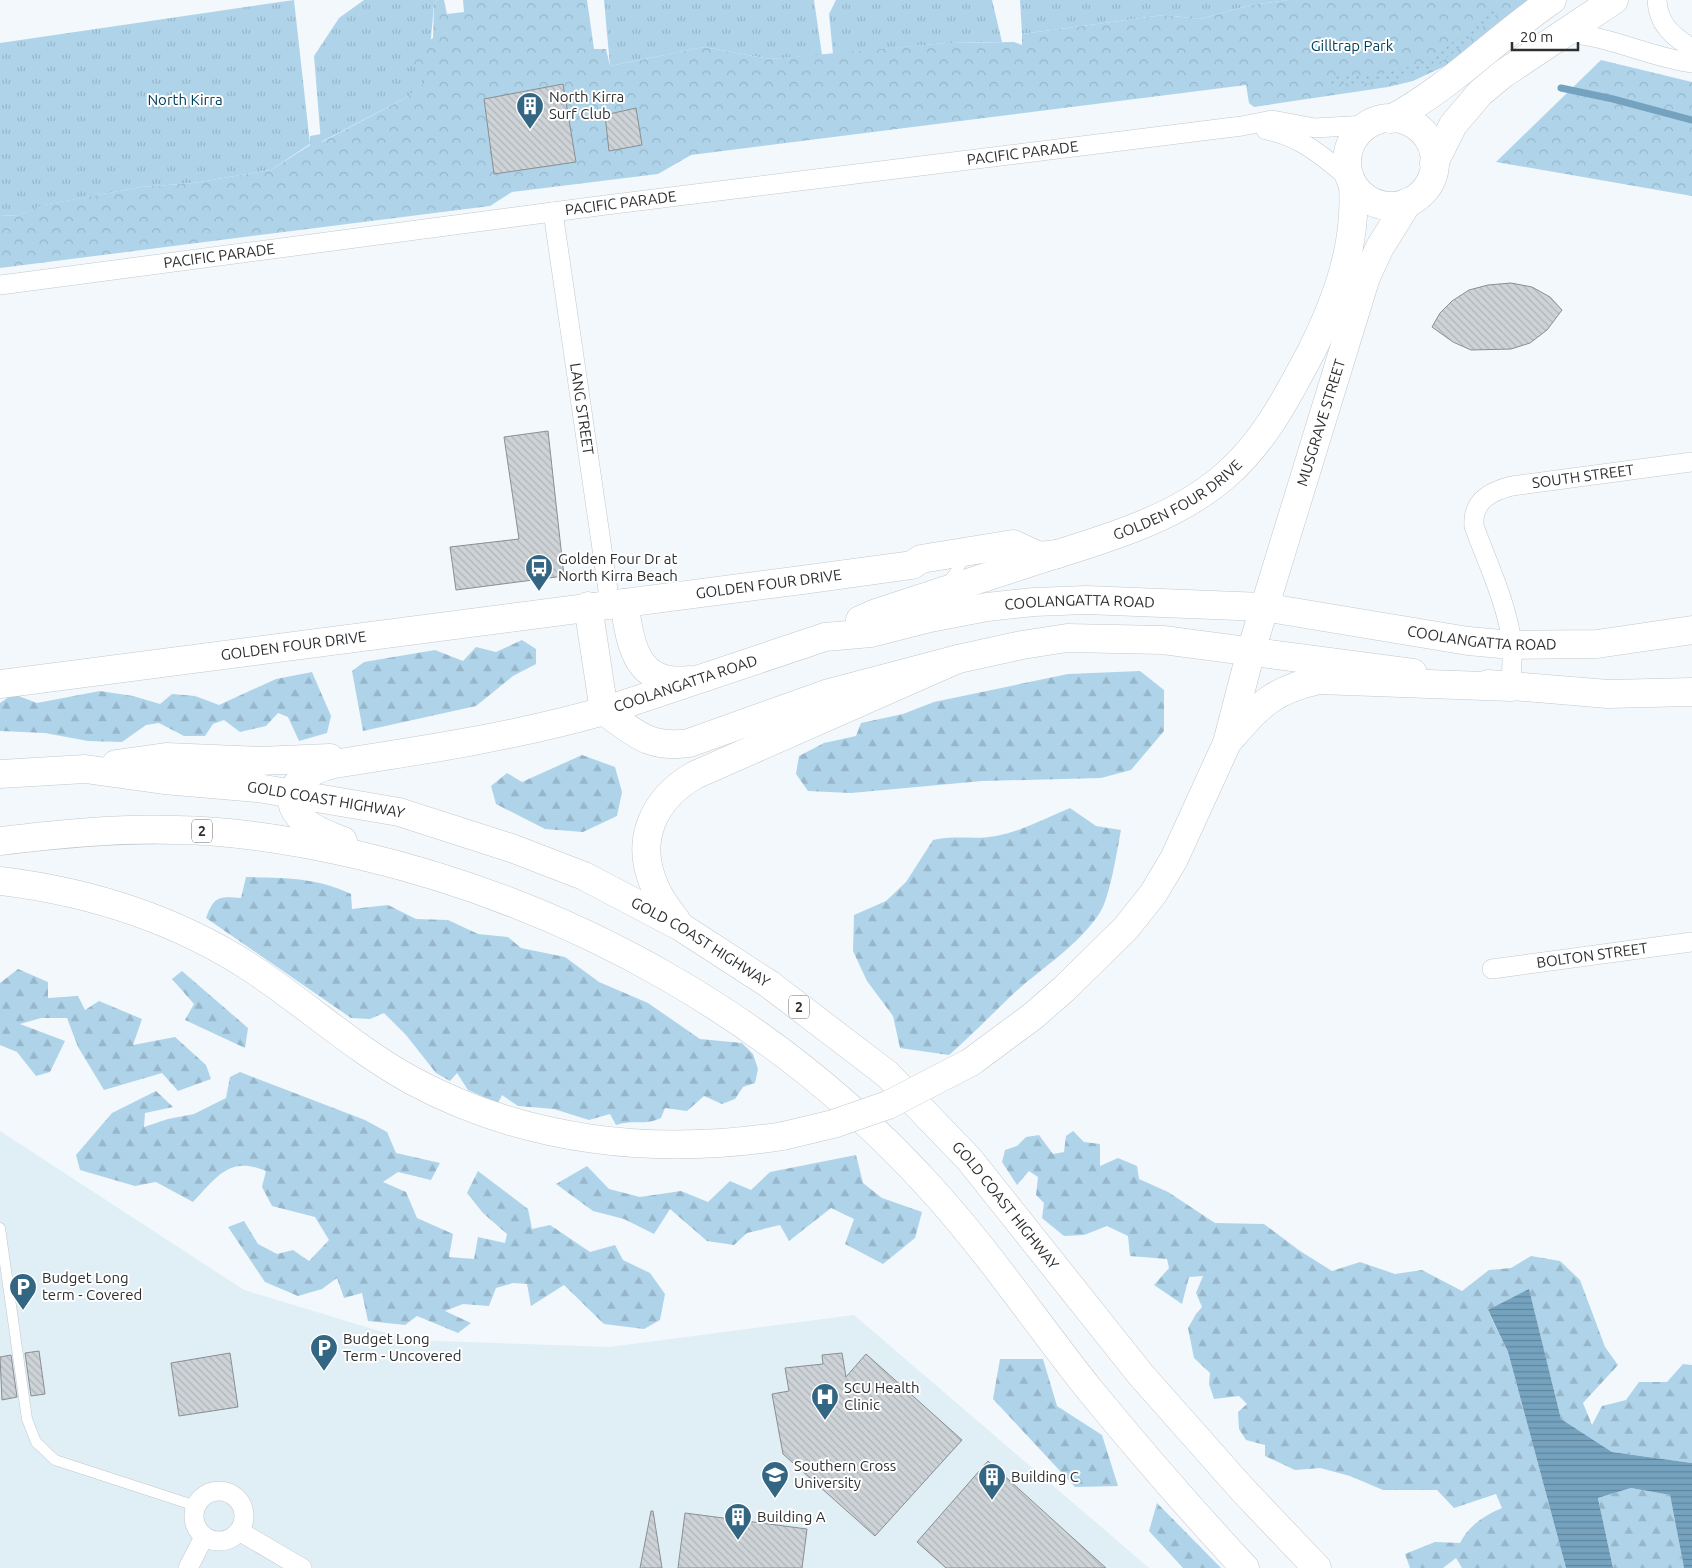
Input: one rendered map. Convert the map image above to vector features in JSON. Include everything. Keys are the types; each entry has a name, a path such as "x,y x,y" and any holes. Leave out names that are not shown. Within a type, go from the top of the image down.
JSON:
{"main road":[{"path":"1552,0 1528,16 1439,90 1357,134 1348,152 1347,166 1352,182 1362,196 1374,203 1395,206 1418,197 1429,184 1434,163 1453,125 1480,93 1503,74 1614,0"},
{"path":"1379,122 1411,123 1424,133 1432,147 1434,163"},
{"name":"GOLDEN FOUR DRIVE","path":"825,637 876,613 1058,554 1132,527 1183,505 1226,475 1267,430 1282,407 1315,344 1340,283 1350,250 1354,217 1352,182"},
{"name":"MUSGRAVE STREET","path":"1227,743 1263,607 1366,276 1380,247 1408,202"},
{"name":"GOLDEN FOUR DRIVE","path":"0,684 912,565 921,559 1013,544 1039,556 1058,554"},
{"name":"COOLANGATTA ROAD","path":"604,711 825,637 871,633 930,618 987,607 1034,602 1104,601 1263,607 1468,641 1512,646 1597,644 1692,630"},
{"path":"607,604 637,659 645,667 669,680 688,680 706,677"},
{"path":"401,865 334,838 306,823 294,806 292,793 298,781 318,768 402,752 498,738 549,727 604,711 607,604"},
{"name":"COOLANGATTA ROAD","path":"604,711 651,742 668,745 689,743 829,693 958,659 1022,645 1067,638 1110,637 1163,640 1511,687 1608,694 1692,692"},
{"path":"680,927 655,888 646,852 653,817 670,791 695,775 958,659"},
{"path":"0,881 74,893 113,904 154,918 217,947 254,970 379,1062 449,1098 516,1122 564,1134 620,1143 654,1146 694,1146 783,1136 833,1124 888,1105 971,1062 1033,1016 1126,928 1153,894 1174,859 1227,743 1258,707 1275,694 1297,685 1319,680 1511,687"},
{"path":"85,768 166,757 259,761 342,758 402,752"},
{"name":"GOLD COAST HIGHWAY","path":"0,774 85,768 164,780 292,793 399,812 514,849 584,876 680,927 769,984 887,1074 969,1159 1141,1375 1316,1568"},
{"name":"2","path":"0,841 106,832 176,830 250,835 325,848 401,865 477,890 544,914 641,961 737,1019 840,1100 882,1138 952,1212 1090,1389 1167,1482 1245,1568"}],"street":[{"path":"1657,0 1659,12 1669,31 1676,39 1692,48"},
{"path":"1566,33 1584,34 1612,40 1692,63"},
{"name":"PACIFIC PARADE","path":"0,285 552,212 1242,126 1272,120 1315,128 1379,122"},
{"name":"PACIFIC PARADE","path":"1242,126 1290,136 1314,150 1352,182"},
{"name":"LANG STREET","path":"552,212 607,604"},
{"name":"SOUTH STREET","path":"1512,646 1502,599 1474,526 1479,504 1494,491 1512,486 1692,462"},
{"path":"1511,687 1512,646"},
{"name":"BOLTON STREET","path":"1492,969 1692,942"},
{"path":"219,1491 234,1496 240,1502 244,1516 239,1531 227,1541 219,1542 204,1537 194,1523 196,1506 205,1495 212,1492 219,1491"},
{"path":"239,1531 302,1568"},
{"path":"188,1568 204,1537"}],"lane":[{"path":"941,592 971,550"},
{"path":"0,1228 27,1419 36,1442 55,1460 196,1506"}],"shaded area":[{"path":"0,1131 244,1290 409,1340 610,1347 854,1315 1149,1568 0,1568"},
{"path":"1529,1289 1561,1419 1612,1452 1692,1463 1692,1568 1684,1568 1670,1495 1631,1488 1598,1498 1613,1568 1566,1568 1508,1352 1488,1310"}],"green space":[{"name":"North Kirra","path":"294,0 310,144 271,170 194,183 141,187 44,205 19,215 0,216 0,43"},
{"path":"364,0 437,0 434,5 427,82 407,97 321,142 314,56 339,18"},
{"name":"Gilltrap Park","path":"437,0 444,0 447,14 464,12 463,0 587,0 594,49 606,49 610,66 704,47 770,59 946,43 1014,42 1022,45 1022,34 1164,15 1200,19 1251,5 1288,0 1534,0 1447,65 1413,81 1388,87 1254,107 1249,103 1246,85 691,155 658,174 512,192 490,206 0,268 0,216 19,215 43,205 141,187 194,183 271,170 310,145 310,136 321,134 322,142 407,97 426,82 407,56 433,38 434,5"},
{"path":"604,0 814,0 822,55 770,59 704,47 610,66"},
{"path":"836,0 992,0 1002,42 946,43 833,54 829,14"},
{"path":"1020,0 1288,0 1251,5 1200,19 1164,15 1022,34"},
{"path":"1493,8 1498,13 1468,41 1435,65 1401,78 1353,84 1341,83 1337,87 1333,87 1329,83 1341,75 1355,76 1379,73 1416,64 1446,48"},
{"path":"1601,60 1692,82 1692,196 1496,162"},
{"path":"522,640 536,649 536,664 513,676 476,706 363,731 352,671 364,662 435,650 463,661 476,647 496,652"},
{"path":"1140,671 1164,690 1164,731 1131,770 1101,778 982,781 851,793 808,791 796,774 799,756 824,743 856,736 861,723 903,714 934,702 1068,674"},
{"path":"312,672 331,716 327,733 299,741 288,717 278,713 266,726 240,732 224,720 213,724 205,736 184,736 159,723 146,725 122,742 88,741 45,733 0,731 0,703 13,694 37,703 100,691 133,696 160,704 172,694 195,696 219,705 276,679"},
{"path":"582,755 615,767 622,792 617,816 583,832 545,829 496,804 491,786 507,773 522,782"},
{"path":"1070,808 1096,826 1121,830 1110,886 1099,914 1080,937 1023,985 949,1055 900,1048 893,1016 867,981 853,951 854,915 886,901 906,882 933,840 988,837 1006,834 1025,828"},
{"path":"246,877 312,881 325,884 351,894 352,909 388,905 416,919 448,920 478,934 508,937 521,948 565,957 599,982 648,1003 700,1039 742,1043 753,1054 758,1069 755,1083 743,1087 735,1099 722,1104 704,1096 687,1111 665,1108 661,1118 616,1125 610,1114 589,1120 554,1109 518,1106 502,1095 498,1103 468,1090 457,1073 450,1081 436,1073 406,1035 384,1013 370,1019 351,1018 206,918 212,905 218,899 227,897 241,898"},
{"path":"18,969 48,982 48,998 78,996 85,1010 99,1001 142,1019 133,1045 175,1037 206,1065 211,1079 178,1091 162,1073 104,1090 78,1047 67,1018 41,1018 20,1024 65,1041 50,1072 36,1076 17,1052 0,1045 0,983"},
{"path":"182,971 248,1028 245,1048 185,1020 194,1004 172,979"},
{"path":"240,1072 365,1120 387,1132 396,1153 440,1163 431,1180 398,1172 383,1182 406,1192 417,1218 453,1234 449,1257 474,1259 478,1237 505,1243 507,1234 483,1213 467,1193 478,1171 528,1209 532,1229 550,1225 590,1252 615,1245 623,1260 650,1273 665,1294 660,1320 644,1329 604,1324 564,1285 531,1306 527,1284 513,1283 496,1288 489,1306 463,1304 445,1311 471,1323 458,1333 417,1316 405,1325 368,1321 362,1293 344,1298 337,1278 322,1289 298,1296 265,1282 228,1227 244,1221 258,1244 277,1254 293,1250 309,1261 329,1240 315,1217 272,1206 262,1187 266,1171 253,1167 233,1167 216,1177 193,1202 156,1182 135,1186 80,1170 76,1155 112,1113 156,1091 173,1107 145,1113 144,1127 168,1119 194,1114 226,1098 230,1077"},
{"path":"1073,1131 1084,1142 1100,1144 1100,1166 1118,1158 1137,1166 1139,1179 1168,1192 1215,1223 1264,1224 1300,1251 1332,1271 1360,1262 1395,1274 1422,1270 1462,1291 1489,1270 1511,1268 1531,1256 1560,1261 1580,1280 1605,1347 1618,1365 1583,1403 1592,1425 1602,1406 1626,1400 1639,1382 1667,1382 1683,1364 1692,1365 1692,1463 1612,1452 1561,1419 1529,1290 1488,1311 1508,1352 1566,1568 1462,1568 1456,1558 1443,1568 1410,1568 1405,1554 1435,1542 1460,1543 1468,1531 1478,1522 1502,1508 1496,1494 1454,1508 1437,1490 1383,1490 1350,1476 1320,1468 1295,1470 1265,1456 1265,1445 1246,1440 1239,1429 1238,1412 1247,1404 1239,1396 1214,1399 1209,1384 1210,1373 1194,1358 1188,1328 1202,1307 1196,1293 1203,1276 1189,1277 1182,1304 1154,1285 1169,1268 1167,1259 1130,1256 1128,1236 1107,1226 1084,1235 1064,1236 1042,1218 1044,1203 1036,1195 1038,1177 1029,1171 1017,1185 1002,1162 1005,1150 1017,1146 1026,1137 1039,1135 1053,1154 1064,1152 1066,1136"},
{"path":"856,1155 863,1183 882,1198 922,1212 915,1238 883,1264 845,1244 854,1219 831,1208 789,1241 780,1225 747,1233 734,1245 707,1241 670,1209 654,1234 624,1219 593,1211 556,1184 587,1166 609,1189 640,1197 681,1191 708,1202 730,1181 751,1190 770,1172"},
{"path":"1000,1359 1043,1359 1057,1406 1102,1435 1118,1486 1075,1487 993,1399"},
{"path":"1631,1488 1670,1495 1684,1568 1613,1568 1598,1498"},
{"path":"1157,1503 1221,1568 1183,1568 1149,1531"}],"building":[{"name":"North Kirra Surf Club","path":"563,84 576,162 494,174 484,99"},
{"path":"636,108 642,145 609,151 605,115"},
{"path":"1511,283 1532,287 1550,297 1562,310 1547,330 1530,343 1511,349 1471,350 1453,342 1432,327 1440,313 1452,301 1469,290 1488,285"},
{"path":"548,431 564,576 456,590 450,547 519,539 504,437"},
{"path":"39,1351 45,1394 31,1396 25,1353"},
{"path":"230,1353 238,1407 179,1416 171,1363"},
{"path":"842,1353 846,1377 866,1354 962,1440 875,1536 783,1454 772,1394 789,1391 785,1368 823,1364 822,1355"},
{"path":"11,1355 17,1397 2,1400 0,1357"},
{"name":"Building C","path":"988,1461 1106,1568 946,1568 917,1542"},
{"path":"651,1511 653,1511 662,1568 640,1568"},
{"name":"Building A","path":"685,1513 807,1529 802,1568 678,1568"}],"waterway":[{"path":"1561,88 1613,99 1692,120"}],"place":[{"name":"North Kirra Surf Club","path":"530,130"},
{"name":"Golden Four Dr at North Kirra Beach","path":"539,592"},
{"name":"Budget Long term - Covered","path":"23,1311"},
{"name":"Budget Long Term - Uncovered","path":"324,1372"},
{"name":"SCU Health Clinic","path":"825,1421"},
{"name":"Southern Cross University","path":"775,1499"},
{"name":"Building C","path":"992,1501"},
{"name":"Building A","path":"738,1541"}]}
